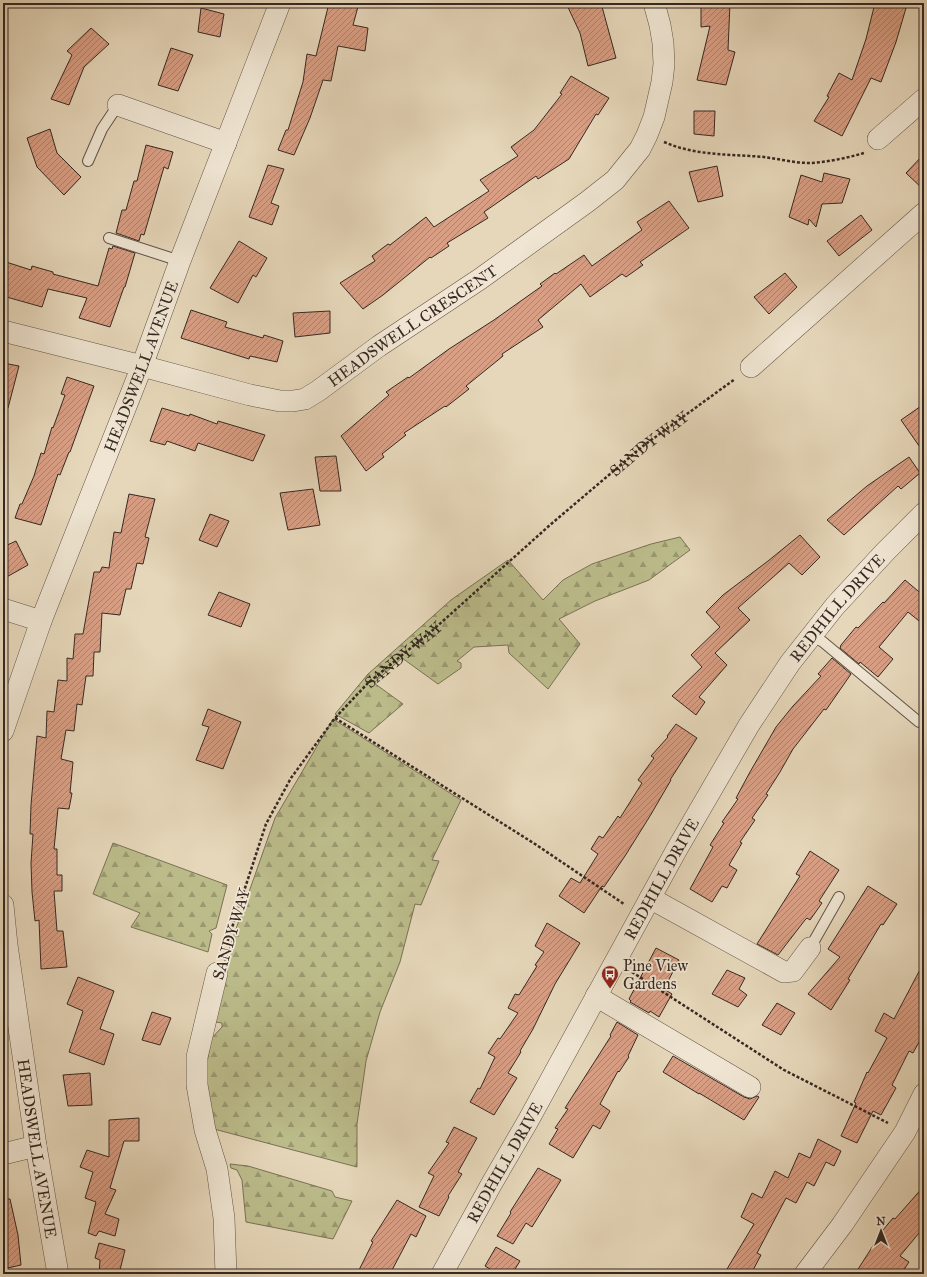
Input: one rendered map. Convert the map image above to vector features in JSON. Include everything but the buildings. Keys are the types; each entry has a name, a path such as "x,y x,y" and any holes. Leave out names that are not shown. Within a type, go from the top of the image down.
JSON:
{"street":[{"name":"HEADSWELL AVENUE","path":"3,731 41,621 142,366 180,261 280,3"},
{"name":"HEADSWELL CRESCENT","path":"3,331 280,401 293,401 305,398 318,391 379,346 480,279 588,202 620,174 640,149 647,135 654,117 662,82 664,64 663,43 654,3"},
{"path":"878,139 924,99"},
{"path":"118,105 226,143"},
{"path":"751,367 924,213"},
{"name":"REDHILL DRIVE","path":"442,1274 528,1121 677,849 749,725 790,663 812,635 863,575 924,513"},
{"path":"3,609 41,621"},
{"name":"HEADSWELL AVENUE","path":"3,905 7,945 36,1146 58,1274"},
{"path":"646,906 784,972 793,971 810,948"},
{"name":"SANDY WAY","path":"217,973 197,1057 197,1085 205,1130 217,1169 224,1218 226,1274"},
{"path":"596,996 750,1087"},
{"path":"805,1274 842,1225 904,1132 924,1094"},
{"path":"3,1154 36,1146"}],"lane":[{"path":"88,161 102,128 118,105"},
{"path":"109,238 180,261"},
{"path":"812,635 823,642 919,722"},
{"path":"810,948 840,897"}],"path":[{"path":"647,135 678,148 723,155 762,157 809,163 870,152 878,139"},
{"name":"SANDY WAY","path":"217,973 266,824 291,778 336,718 368,683 434,629 550,525 643,446 751,367"},
{"path":"336,718 535,844 646,906"},
{"path":"615,961 784,1070 904,1132"}],"green space":[{"path":"680,537 690,550 649,580 595,601 559,619 580,644 548,689 509,653 508,645 474,647 457,661 461,663 461,668 438,684 402,658 374,683 403,704 369,733 335,714 368,674 451,600 508,560 543,600 563,580 592,564 651,544"},
{"path":"333,719 461,800 432,860 439,861 421,905 415,904 400,962 380,1012 366,1061 357,1124 357,1167 214,1129 205,1075 211,1039 222,1027 222,1023 204,1020 275,818"},
{"path":"113,843 227,885 216,928 209,931 212,934 208,952 131,927 140,913 93,894"},
{"path":"230,1164 248,1166 332,1191 335,1197 352,1201 333,1239 246,1222 242,1180 237,1170 231,1168"}],"place":[{"name":"Pine View Gardens","path":"610,989"}]}
